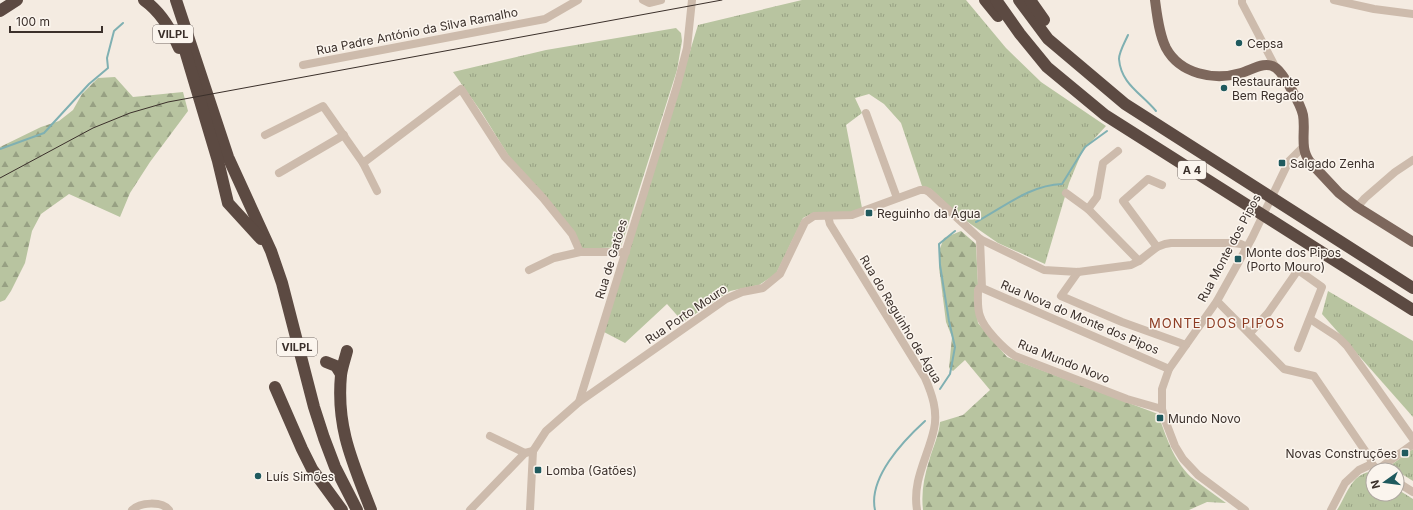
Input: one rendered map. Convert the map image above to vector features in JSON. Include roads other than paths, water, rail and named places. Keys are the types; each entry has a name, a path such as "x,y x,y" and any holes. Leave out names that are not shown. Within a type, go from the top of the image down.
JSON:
{"highway":[{"name":"VILPL","path":"144,0 165,20 179,47 187,69 196,78"},
{"name":"VILPL","path":"170,0 214,131 228,157 271,251 282,284 314,407 324,438 335,467 354,505"},
{"name":"VILPL","path":"176,0 193,49"},
{"name":"VILPL","path":"186,0 186,10 193,49 196,78"},
{"path":"985,0 1016,38 1047,67"},
{"name":"A 4","path":"996,0 1020,34 1047,67 1105,115 1413,310"},
{"name":"A 4","path":"1019,0 1048,39 1070,56 1125,104 1413,288"},
{"path":"1030,0 1070,56"},
{"path":"0,11 16,1"},
{"name":"VILPL","path":"214,131 218,161 228,203 254,230 264,243 268,252 286,300 314,414 323,442 341,483 354,505"},
{"path":"228,203 239,203 245,194"},
{"path":"347,351 341,374 341,416 347,445 371,510"},
{"path":"326,362 336,366 341,374"},
{"path":"275,387 309,462 326,490 342,510"}],"main road":[{"path":"1155,0 1165,46 1176,60 1184,67 1199,73 1215,76 1241,73 1266,64 1276,68 1283,76 1300,105 1303,115 1303,147 1337,184 1359,205 1413,242"},
{"path":"1359,205 1413,236"}],"street":[{"name":"Rua Padre António da Silva Ramalho","path":"303,65 545,19 578,0"},
{"path":"643,0 649,3 661,0"},
{"name":"Rua de Gatões","path":"579,402 677,86 687,48 692,0"},
{"path":"1242,0 1242,3 1276,68"},
{"path":"1334,0 1374,9 1413,14"},
{"path":"363,163 461,89 505,157 543,198 572,234 580,252"},
{"path":"265,136 323,106 363,163 377,191"},
{"path":"866,113 897,198"},
{"path":"279,173 344,135"},
{"name":"Rua Monte dos Pipos","path":"1245,510 1189,467 1175,446 1169,432 1162,409 1162,389 1169,369 1217,300 1247,247 1289,161 1303,147"},
{"path":"1088,210 1097,197 1103,163 1118,151"},
{"path":"1359,205 1395,172 1413,160"},
{"path":"1157,247 1123,200 1148,179 1162,185"},
{"name":"Rua Porto Mouro","path":"579,402 726,299 742,292 762,288 780,274 806,222 814,216 852,215 920,190 930,192 980,239 1044,270 1078,272 1130,265 1139,261 1157,247 1171,243 1233,243 1242,244 1247,247"},
{"path":"1066,193 1088,210 1139,261"},
{"name":"Rua do Reguinho de Água","path":"828,216 830,224 925,378 932,396 934,407 934,428 918,480 916,494 918,510"},
{"name":"Rua Mundo Novo","path":"980,239 982,288 980,288 978,293 979,314 986,327 1008,352 1083,383 1127,399 1162,409"},
{"path":"528,270 554,258 580,252 626,252"},
{"path":"1250,333 1268,313 1298,270 1322,287 1298,348"},
{"path":"1078,272 1061,296 1122,322 1186,345"},
{"name":"Rua Nova do Monte dos Pipos","path":"982,288 1169,369"},
{"path":"1217,300 1284,369 1314,376 1372,462"},
{"path":"1310,319 1339,338 1347,346 1413,439"},
{"path":"470,510 529,452 546,431 579,402"},
{"path":"490,436 529,452"},
{"path":"1385,462 1413,444"},
{"path":"529,452 530,510"},
{"path":"1331,510 1345,483 1359,470 1365,469"},
{"path":"132,510 148,504 162,504 169,510"}],"waterway":[{"path":"0,149 44,133 89,84 108,68 107,58 114,31 123,23"},
{"path":"1128,35 1119,56 1121,68 1128,82 1156,111"},
{"path":"976,222 1039,188 1062,184 1085,147 1107,131"},
{"path":"940,389 950,374 955,347 949,321 940,265 939,244 955,231"},
{"path":"875,510 874,498 882,473 889,461 907,439 925,421"}],"tram line":[{"path":"0,178 93,128 130,113 168,102 722,0"}],"place":[{"name":"Cepsa","path":"1239,43"},
{"name":"Restaurante Bem Regado","path":"1224,88"},
{"name":"Salgado Zenha","path":"1282,163"},
{"name":"Reguinho da Água","path":"869,213"},
{"name":"Monte dos Pipos (Porto Mouro)","path":"1238,259"},
{"name":"Mundo Novo","path":"1160,418"},
{"name":"Novas Construções","path":"1405,453"},
{"name":"Lomba (Gatões)","path":"538,470"},
{"name":"Luís Simões","path":"258,476"}],"district":[{"name":"MONTE DOS PIPOS","path":"1217,323"}]}
